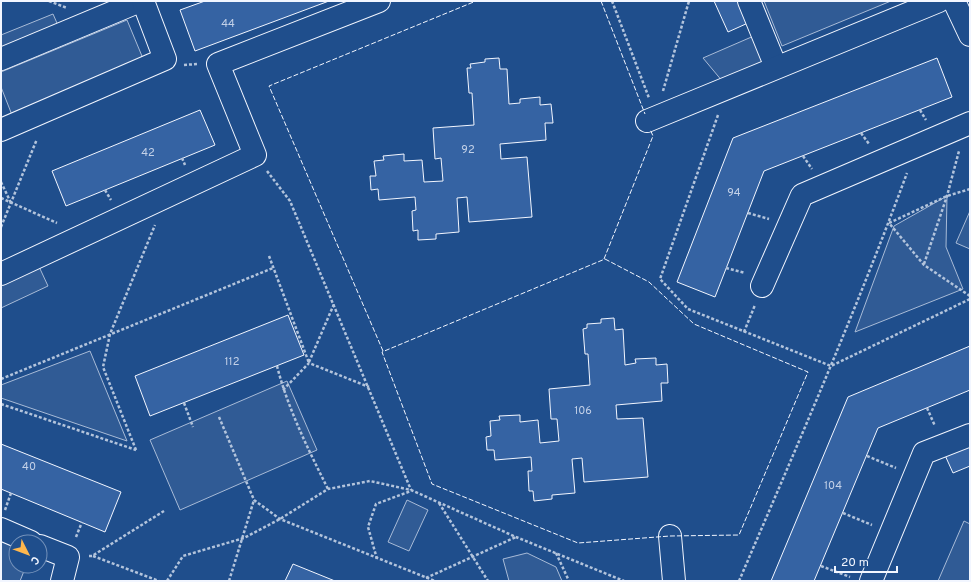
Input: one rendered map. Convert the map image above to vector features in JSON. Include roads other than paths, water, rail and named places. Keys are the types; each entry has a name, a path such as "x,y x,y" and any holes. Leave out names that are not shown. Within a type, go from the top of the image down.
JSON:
{"lane":[{"path":"1,59 141,1 165,59 1,130"},
{"path":"1,274 255,155 218,64 379,1"},
{"path":"749,1 776,67"},
{"path":"652,119 939,1"},
{"path":"954,1 970,35"},
{"path":"762,286 802,195 968,123"},
{"path":"862,580 891,532 924,453 970,435"},
{"path":"2,521 20,534"},
{"path":"670,536 674,581"},
{"path":"48,549 68,557 62,581"}]}
